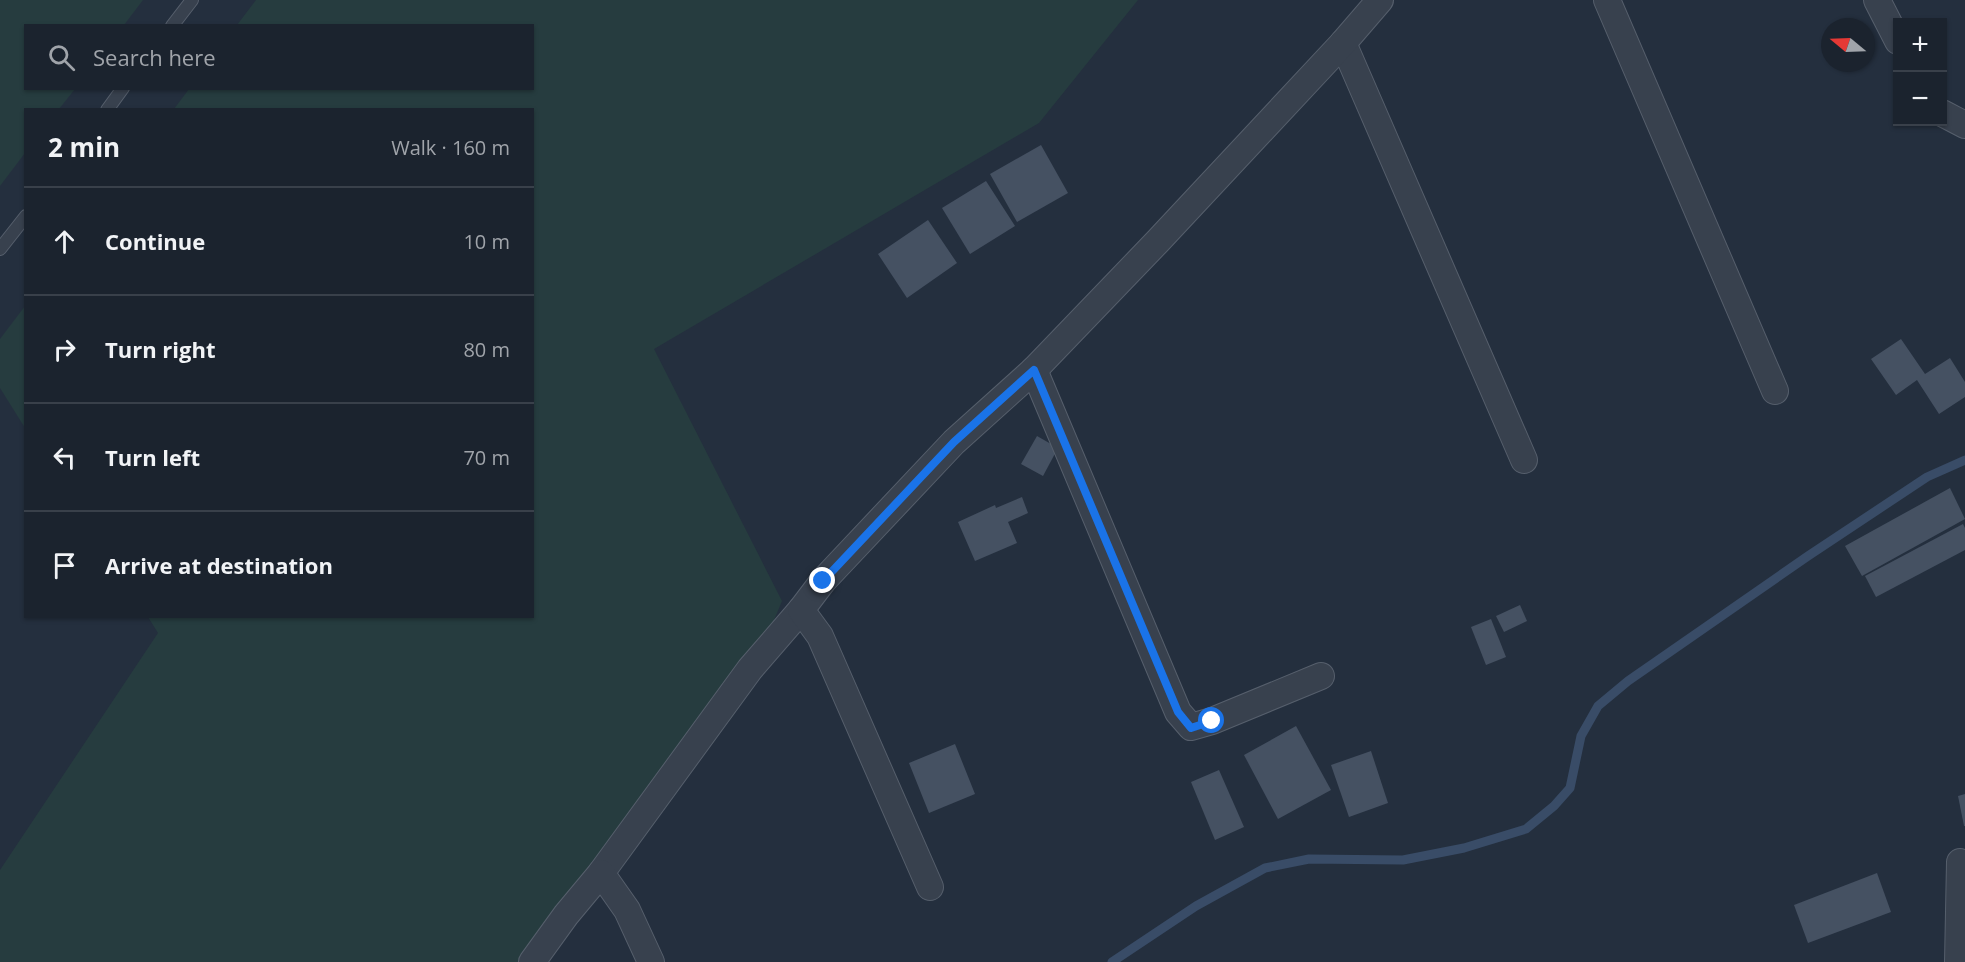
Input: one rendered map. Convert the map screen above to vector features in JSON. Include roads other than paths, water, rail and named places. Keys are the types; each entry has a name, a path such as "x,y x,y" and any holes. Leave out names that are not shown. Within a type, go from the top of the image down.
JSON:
{"street":[{"path":"532,962 566,915 601,873 750,669 823,581 954,442 1034,370 1158,242 1343,43 1380,0"},
{"path":"1607,0 1775,391"},
{"path":"1877,0 1893,31"},
{"path":"1343,43 1524,460"},
{"path":"1947,116 1965,125"},
{"path":"1034,370 1178,712 1191,728 1322,676"},
{"path":"801,610 820,636 930,887"},
{"path":"1958,962 1959,862"},
{"path":"601,873 627,910 651,962"}],"lane":[{"path":"173,24 189,1"},
{"path":"108,108 122,90"},
{"path":"0,249 24,219"}],"waterway":[{"path":"1112,962 1196,906 1265,868 1309,859 1403,860 1464,848 1526,829 1554,806 1570,788 1581,736 1598,706 1628,681 1808,556 1927,477 1965,460"}]}
